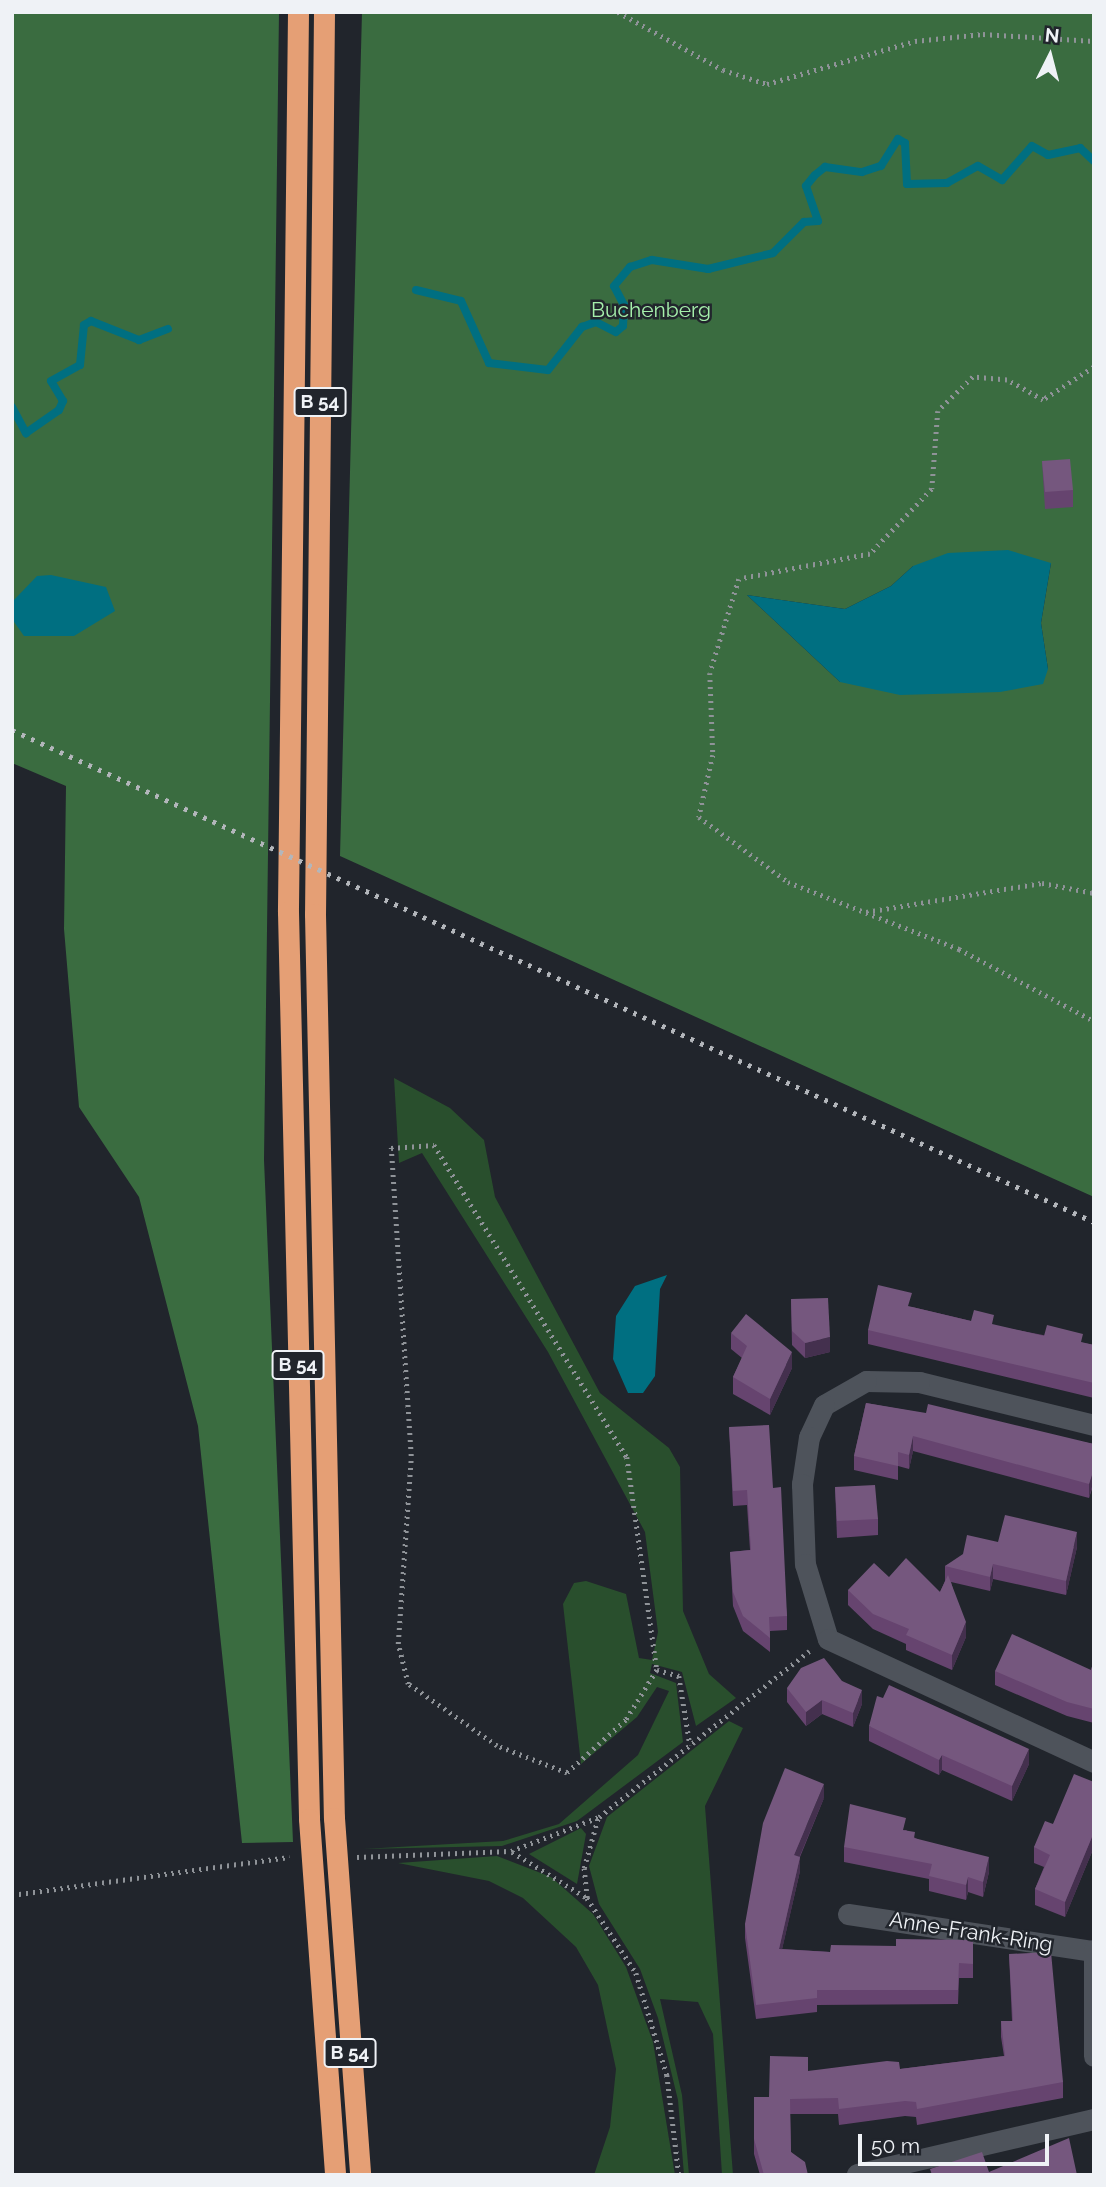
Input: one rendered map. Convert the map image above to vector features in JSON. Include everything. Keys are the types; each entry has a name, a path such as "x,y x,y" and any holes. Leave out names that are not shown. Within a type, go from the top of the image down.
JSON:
{"highway":[{"name":"B 54","path":"298,12 287,790 288,912 309,1819 315,1931 335,2175"},
{"name":"B 54","path":"324,12 315,914 334,1818 340,1931 360,2175"}],"street":[{"path":"1094,1425 919,1382 866,1381 824,1405 809,1437 802,1484 805,1564 828,1639 1094,1762"},
{"name":"Anne-Frank-Ring","path":"848,1914 1094,1951 1094,2056"},
{"path":"857,2174 1094,2119"}],"path":[{"path":"618,12 723,70 767,84 915,41 983,34 1094,41"},
{"path":"1094,367 1043,400 1007,380 973,377 938,411 932,489 870,554 739,579 710,673 713,755 699,817 788,882 959,949 1094,1021"},
{"path":"866,912 1042,883 1094,893"},
{"path":"434,1145 627,1457 657,1670 626,1720 567,1773 497,1746 408,1685 398,1644 411,1456 391,1148 434,1145"},
{"path":"346,1857 511,1851 599,1817 828,1639"},
{"path":"657,1670 679,1676 690,1745"},
{"path":"587,1898 584,1868 599,1817"},
{"path":"511,1851 587,1898 636,1973 653,2023 674,2112 679,2175"},
{"path":"12,1895 295,1857"}],"green space":[{"path":"12,12 279,12 264,1160 293,1842 242,1843 198,1426 139,1197 79,1107 64,929 66,786 12,763"},
{"name":"Buchenberg","path":"362,12 1094,12 1094,1197 340,856","holes":["1051,563 1041,623 1048,669 840,682 747,595 845,609 891,586 913,566"]},
{"path":"394,1078 450,1108 484,1140 495,1197 600,1393 669,1448 680,1467 683,1611 709,1674 736,1698 696,1726 682,1672 652,1664 650,1673 676,1683 683,1742 577,1821 502,1846 363,1849 503,1841 559,1824 638,1755 669,1691 657,1687 637,1717 581,1764 563,1604 574,1583 586,1581 626,1594 639,1658 652,1660 658,1632 645,1532 548,1352 422,1153 399,1163"},
{"path":"729,1721 743,1728 705,1806 733,2175 722,2175 713,2034 698,2002 660,1999 682,2095 689,2175 684,2175 678,2100 658,2018 640,1969 599,1904 589,1866 607,1817"},
{"path":"581,1828 586,1834 577,1884 529,1854"},
{"path":"497,1856 551,1877 593,1914 626,1967 653,2042 675,2175 594,2175 610,2127 616,2069 598,1985 576,1947 523,1898 489,1881 398,1863"}],"water":[{"path":"1008,550 1051,563 1041,623 1048,669 1043,684 1000,692 900,695 840,682 747,595 845,609 891,586 913,566 948,553"},
{"path":"51,575 106,587 115,611 74,636 24,636 12,619 12,602 37,576"},
{"path":"667,1275 660,1289 655,1376 643,1393 628,1393 613,1359 616,1316 635,1286"}],"building":[{"path":"1070,459 1073,490 1045,492 1042,461"},
{"path":"878,1285 912,1293 908,1306 971,1321 974,1310 994,1315 992,1324 1044,1336 1047,1325 1083,1334 1081,1342 1094,1345 1094,1383 868,1330"},
{"path":"828,1298 830,1337 805,1343 792,1331 791,1299"},
{"path":"746,1314 792,1352 770,1399 733,1377 747,1346 731,1333"},
{"path":"866,1403 926,1413 928,1404 1094,1444 1094,1469 1089,1484 913,1436 909,1455 898,1452 898,1466 854,1456"},
{"path":"769,1425 773,1488 781,1487 787,1616 769,1617 770,1638 743,1616 733,1592 730,1552 751,1550 747,1490 733,1491 729,1427"},
{"path":"875,1485 878,1519 837,1521 835,1487"},
{"path":"1005,1515 1077,1532 1066,1581 993,1564 990,1577 945,1566 963,1554 967,1535 998,1542"},
{"path":"906,1558 940,1592 948,1575 966,1622 952,1655 906,1635 909,1629 873,1614 848,1590 874,1563 889,1577"},
{"path":"1012,1634 1091,1670 1094,1660 1094,1709 1067,1702 995,1671"},
{"path":"824,1658 842,1681 862,1690 853,1713 822,1700 806,1712 787,1688 801,1668"},
{"path":"889,1685 1029,1749 1012,1786 942,1755 939,1760 869,1726 877,1696 883,1698"},
{"path":"785,1768 824,1784 794,1855 800,1857 779,1949 830,1952 831,1945 896,1946 896,1939 973,1940 973,1964 959,1963 958,1990 817,1990 817,1998 756,2005 745,1924 763,1823"},
{"path":"1074,1774 1094,1782 1094,1832 1065,1902 1035,1889 1050,1855 1034,1847 1045,1821 1053,1824"},
{"path":"850,1804 906,1818 903,1830 915,1832 914,1838 989,1857 983,1882 968,1877 966,1885 929,1876 932,1864 844,1847"},
{"path":"1051,1952 1063,2082 917,2109 916,2102 905,2101 839,2109 838,2098 790,2099 791,2152 805,2162 808,2175 764,2175 754,2139 754,2097 769,2097 770,2056 808,2057 808,2071 887,2061 899,2062 900,2069 1005,2056 1001,2021 1013,2021 1009,1954"},
{"path":"1069,2138 1077,2175 932,2175 930,2169 982,2152 989,2172"}],"waterway":[{"path":"416,290 461,301 489,363 548,370 582,327 596,322 616,332 623,326 624,305 614,286 630,267 652,260 708,269 773,253 804,222 818,221 806,186 815,175 825,167 862,172 881,166 898,139 905,143 907,184 947,183 978,166 1002,180 1032,146 1048,155 1080,148 1094,161"},
{"path":"12,407 26,433 59,410 63,401 51,381 80,365 84,325 91,321 139,340 168,329"}],"railway":[{"path":"12,730 1094,1222"}]}
